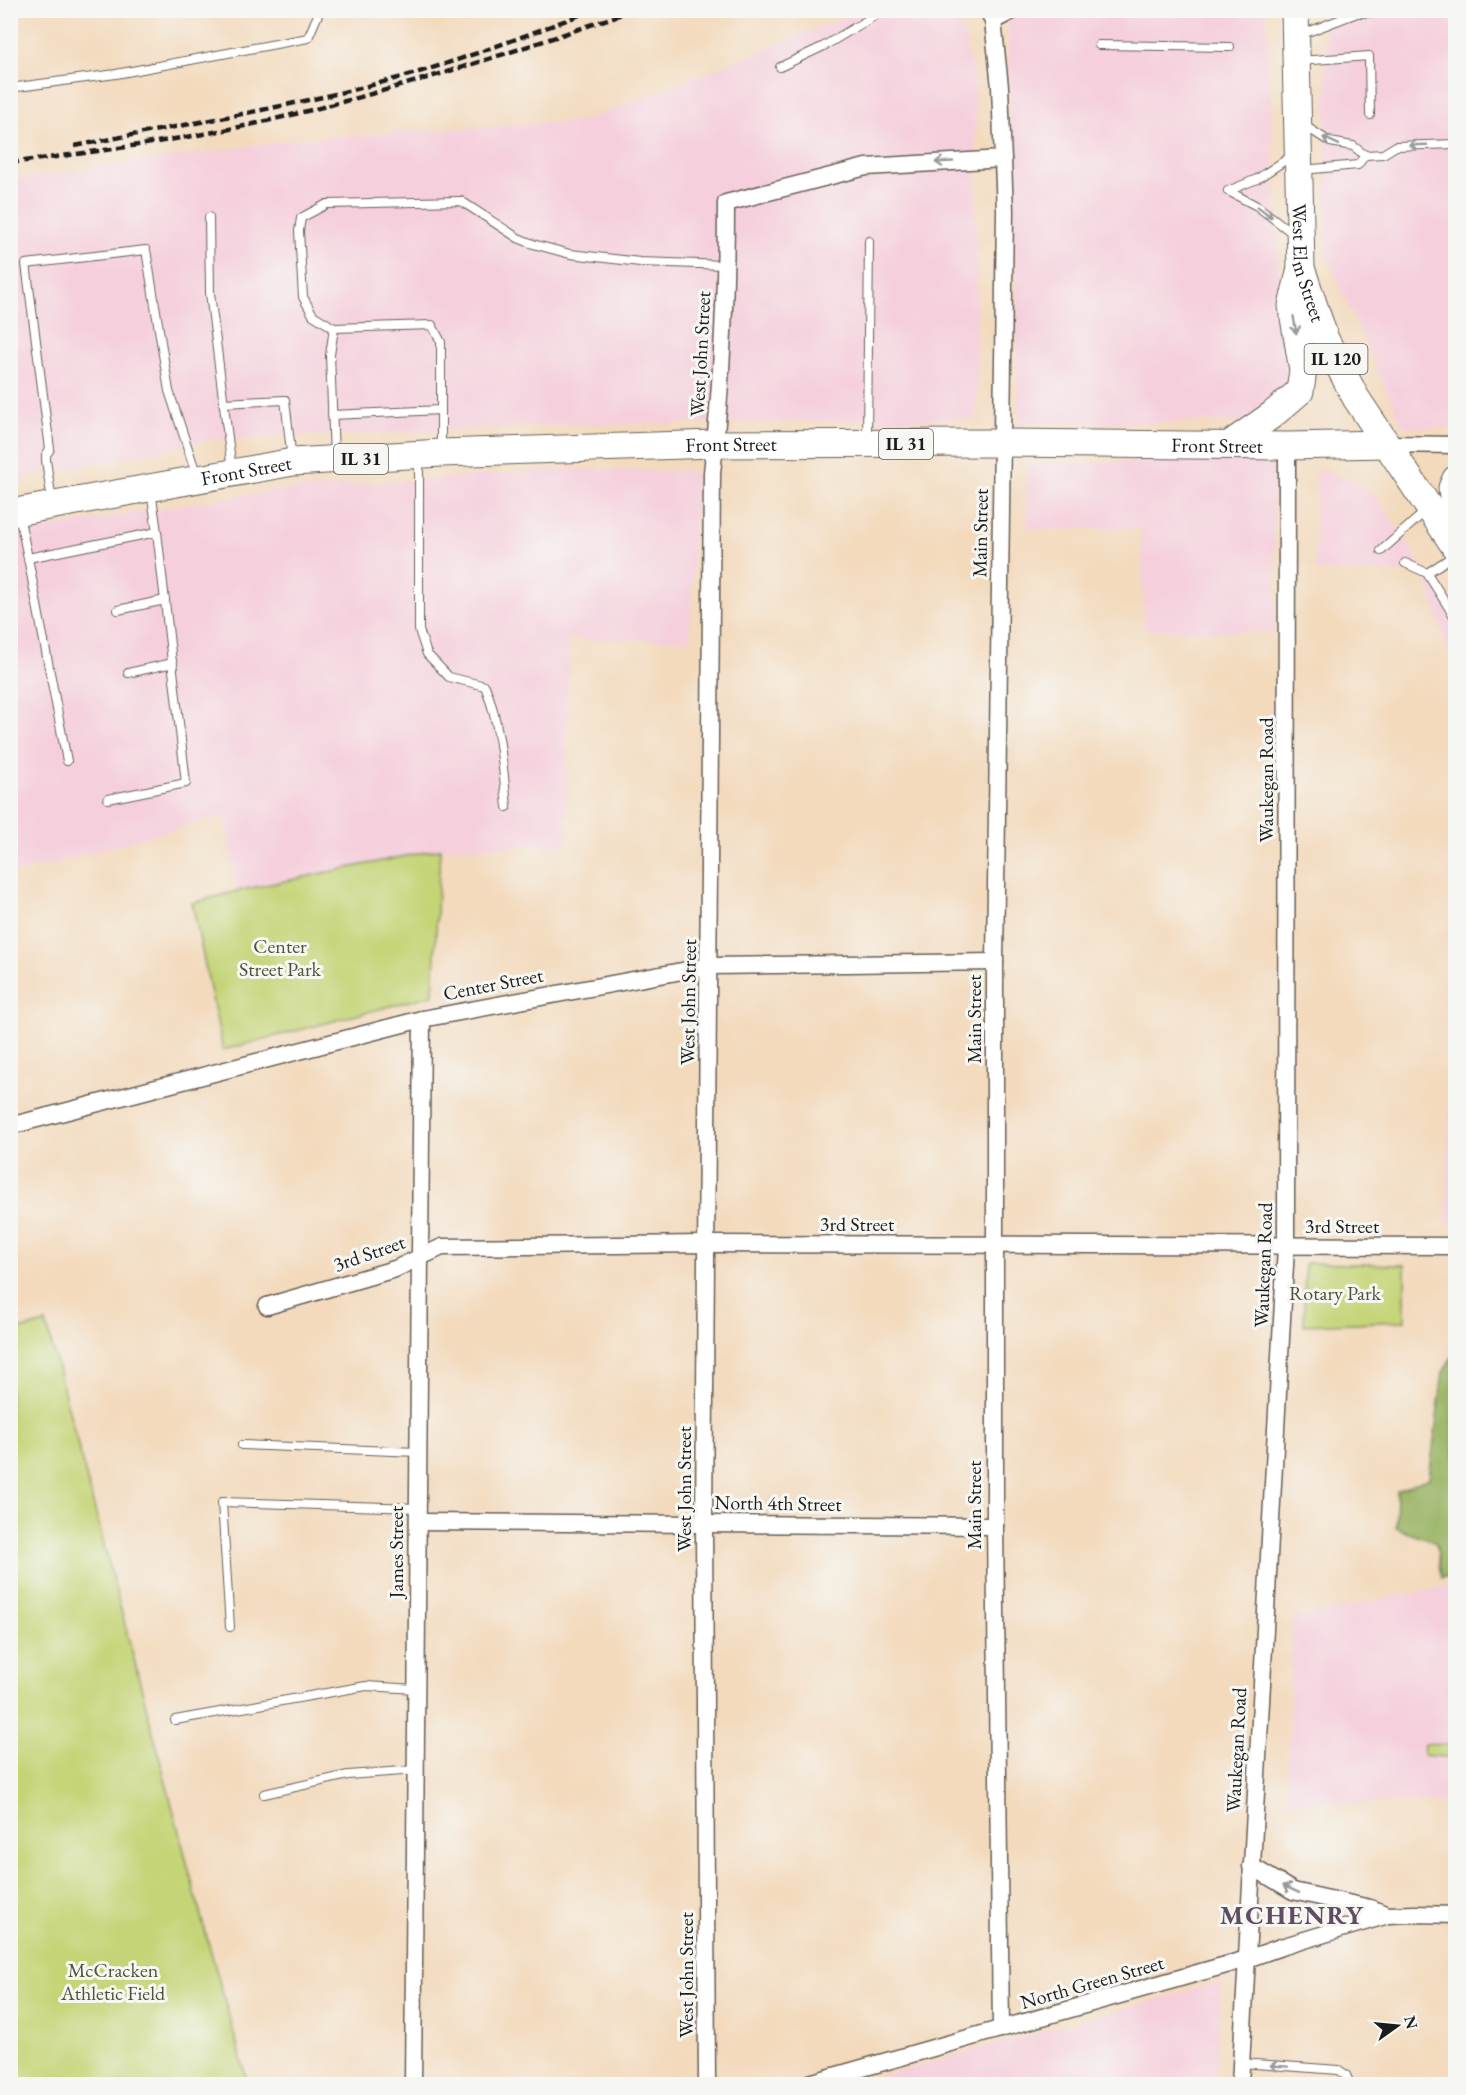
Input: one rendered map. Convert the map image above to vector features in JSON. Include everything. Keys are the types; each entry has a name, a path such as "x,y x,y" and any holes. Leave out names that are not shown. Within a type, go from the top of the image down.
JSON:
{"main road":[{"name":"West Elm Street","path":"1295,10 1301,268 1325,339 1356,398 1455,548"},
{"path":"1229,445 1272,415 1300,391 1303,370 1292,306 1301,268"},
{"name":"Front Street","path":"14,512 292,462 430,454 715,444 1002,443 1287,446 1386,444"},
{"path":"1455,479 1452,488 1455,526"}],"street":[{"path":"991,16 1014,10"},
{"name":"Main Street","path":"991,16 1000,87 1005,211 995,962 994,1526 1001,2029"},
{"name":"West John Street","path":"707,2085 704,1523 712,473 720,405 726,265 726,203 866,167 1003,159"},
{"name":"Front Street","path":"1386,444 1455,445"},
{"name":"Waukegan Road","path":"1240,2085 1287,1247 1287,446"},
{"name":"Center Street","path":"10,1126 422,1019 709,966 995,962"},
{"name":"James Street","path":"413,2085 422,1019"},
{"name":"3rd Street","path":"267,1306 395,1269 442,1247 706,1244 1455,1246"},
{"name":"North 4th Street","path":"418,1515 704,1523 994,1526"},
{"name":"North Green Street","path":"1251,1866 1293,1891 1370,1908 1388,1915"},
{"name":"North Green Street","path":"806,2085 1247,1959 1388,1915 1455,1915"}],"lane":[{"path":"10,88 116,74 308,38 320,10"},
{"path":"780,68 824,46 884,10"},
{"path":"1295,49 1357,12 1433,10"},
{"path":"1099,45 1230,48"},
{"path":"1295,49 1369,56 1370,115"},
{"path":"1297,121 1330,142 1353,146 1365,155 1383,154 1396,146 1455,144"},
{"path":"1299,238 1257,206 1228,191 1298,161 1358,165 1365,155"},
{"path":"507,807 494,713 485,686 449,676 427,654 419,630 430,454 441,410 441,342 432,325 334,328 314,315 303,297 299,231 301,218 327,204 461,201 518,238 570,254 640,262 726,265"},
{"path":"209,217 210,293 232,472"},
{"path":"867,444 869,241"},
{"path":"53,505 46,460 50,448 26,264 146,250 169,391 198,478"},
{"path":"334,328 330,355 334,461"},
{"path":"224,403 285,400 292,462"},
{"path":"332,415 441,410"},
{"path":"108,799 186,783 150,487"},
{"path":"1381,551 1429,508"},
{"path":"14,512 28,558 67,761"},
{"path":"28,558 157,532"},
{"path":"1426,573 1455,554"},
{"path":"1406,563 1426,573 1455,619"},
{"path":"118,610 165,600"},
{"path":"128,673 172,663"},
{"path":"242,1445 418,1452"},
{"path":"230,1627 222,1502 418,1515"},
{"path":"174,1719 366,1686 416,1689"},
{"path":"264,1794 348,1775 416,1770"},
{"path":"1241,2063 1339,2070 1346,2075 1350,2085"}],"shaded area":[{"path":"862,11 955,11 961,21 975,82 977,404 975,419 562,425 213,440 11,480 10,180 298,139 583,121"},
{"path":"1007,11 1266,11 1288,422 1019,423"},
{"path":"1325,11 1455,11 1455,428 1403,427 1326,256"},
{"path":"1273,456 1276,633 1144,629 1141,528 1028,529 1027,465"},
{"path":"561,469 696,471 690,640 568,639 566,845 440,849 237,891 225,815 11,875 11,533 268,491"},
{"path":"1316,470 1352,479 1370,491 1383,506 1455,617 1455,1226 1447,1226 1452,666 1425,573 1315,571"},
{"path":"1455,1584 1455,1803 1287,1802 1292,1619"},
{"path":"1221,1982 1216,2084 852,2084"}],"green space":[{"name":"Center Street Park","path":"440,849 433,995 223,1050 192,903 237,891"},
{"name":"Rotary Park","path":"1305,1263 1405,1265 1405,1321 1304,1325"},
{"name":"McCracken Athletic Field","path":"46,1323 202,1920 248,2084 11,2084 10,1332"},
{"path":"1455,1351 1455,1575 1441,1578 1436,1543 1396,1528 1397,1491 1429,1478 1443,1372"},
{"path":"1424,1744 1455,1745 1455,1758 1423,1755"}],"railway":[{"path":"75,146 242,114 368,86 455,60 593,10"},
{"path":"10,163 103,150 258,123 447,72 633,10"}],"district":[{"name":"MCHENRY","path":"1292,1915"}]}
